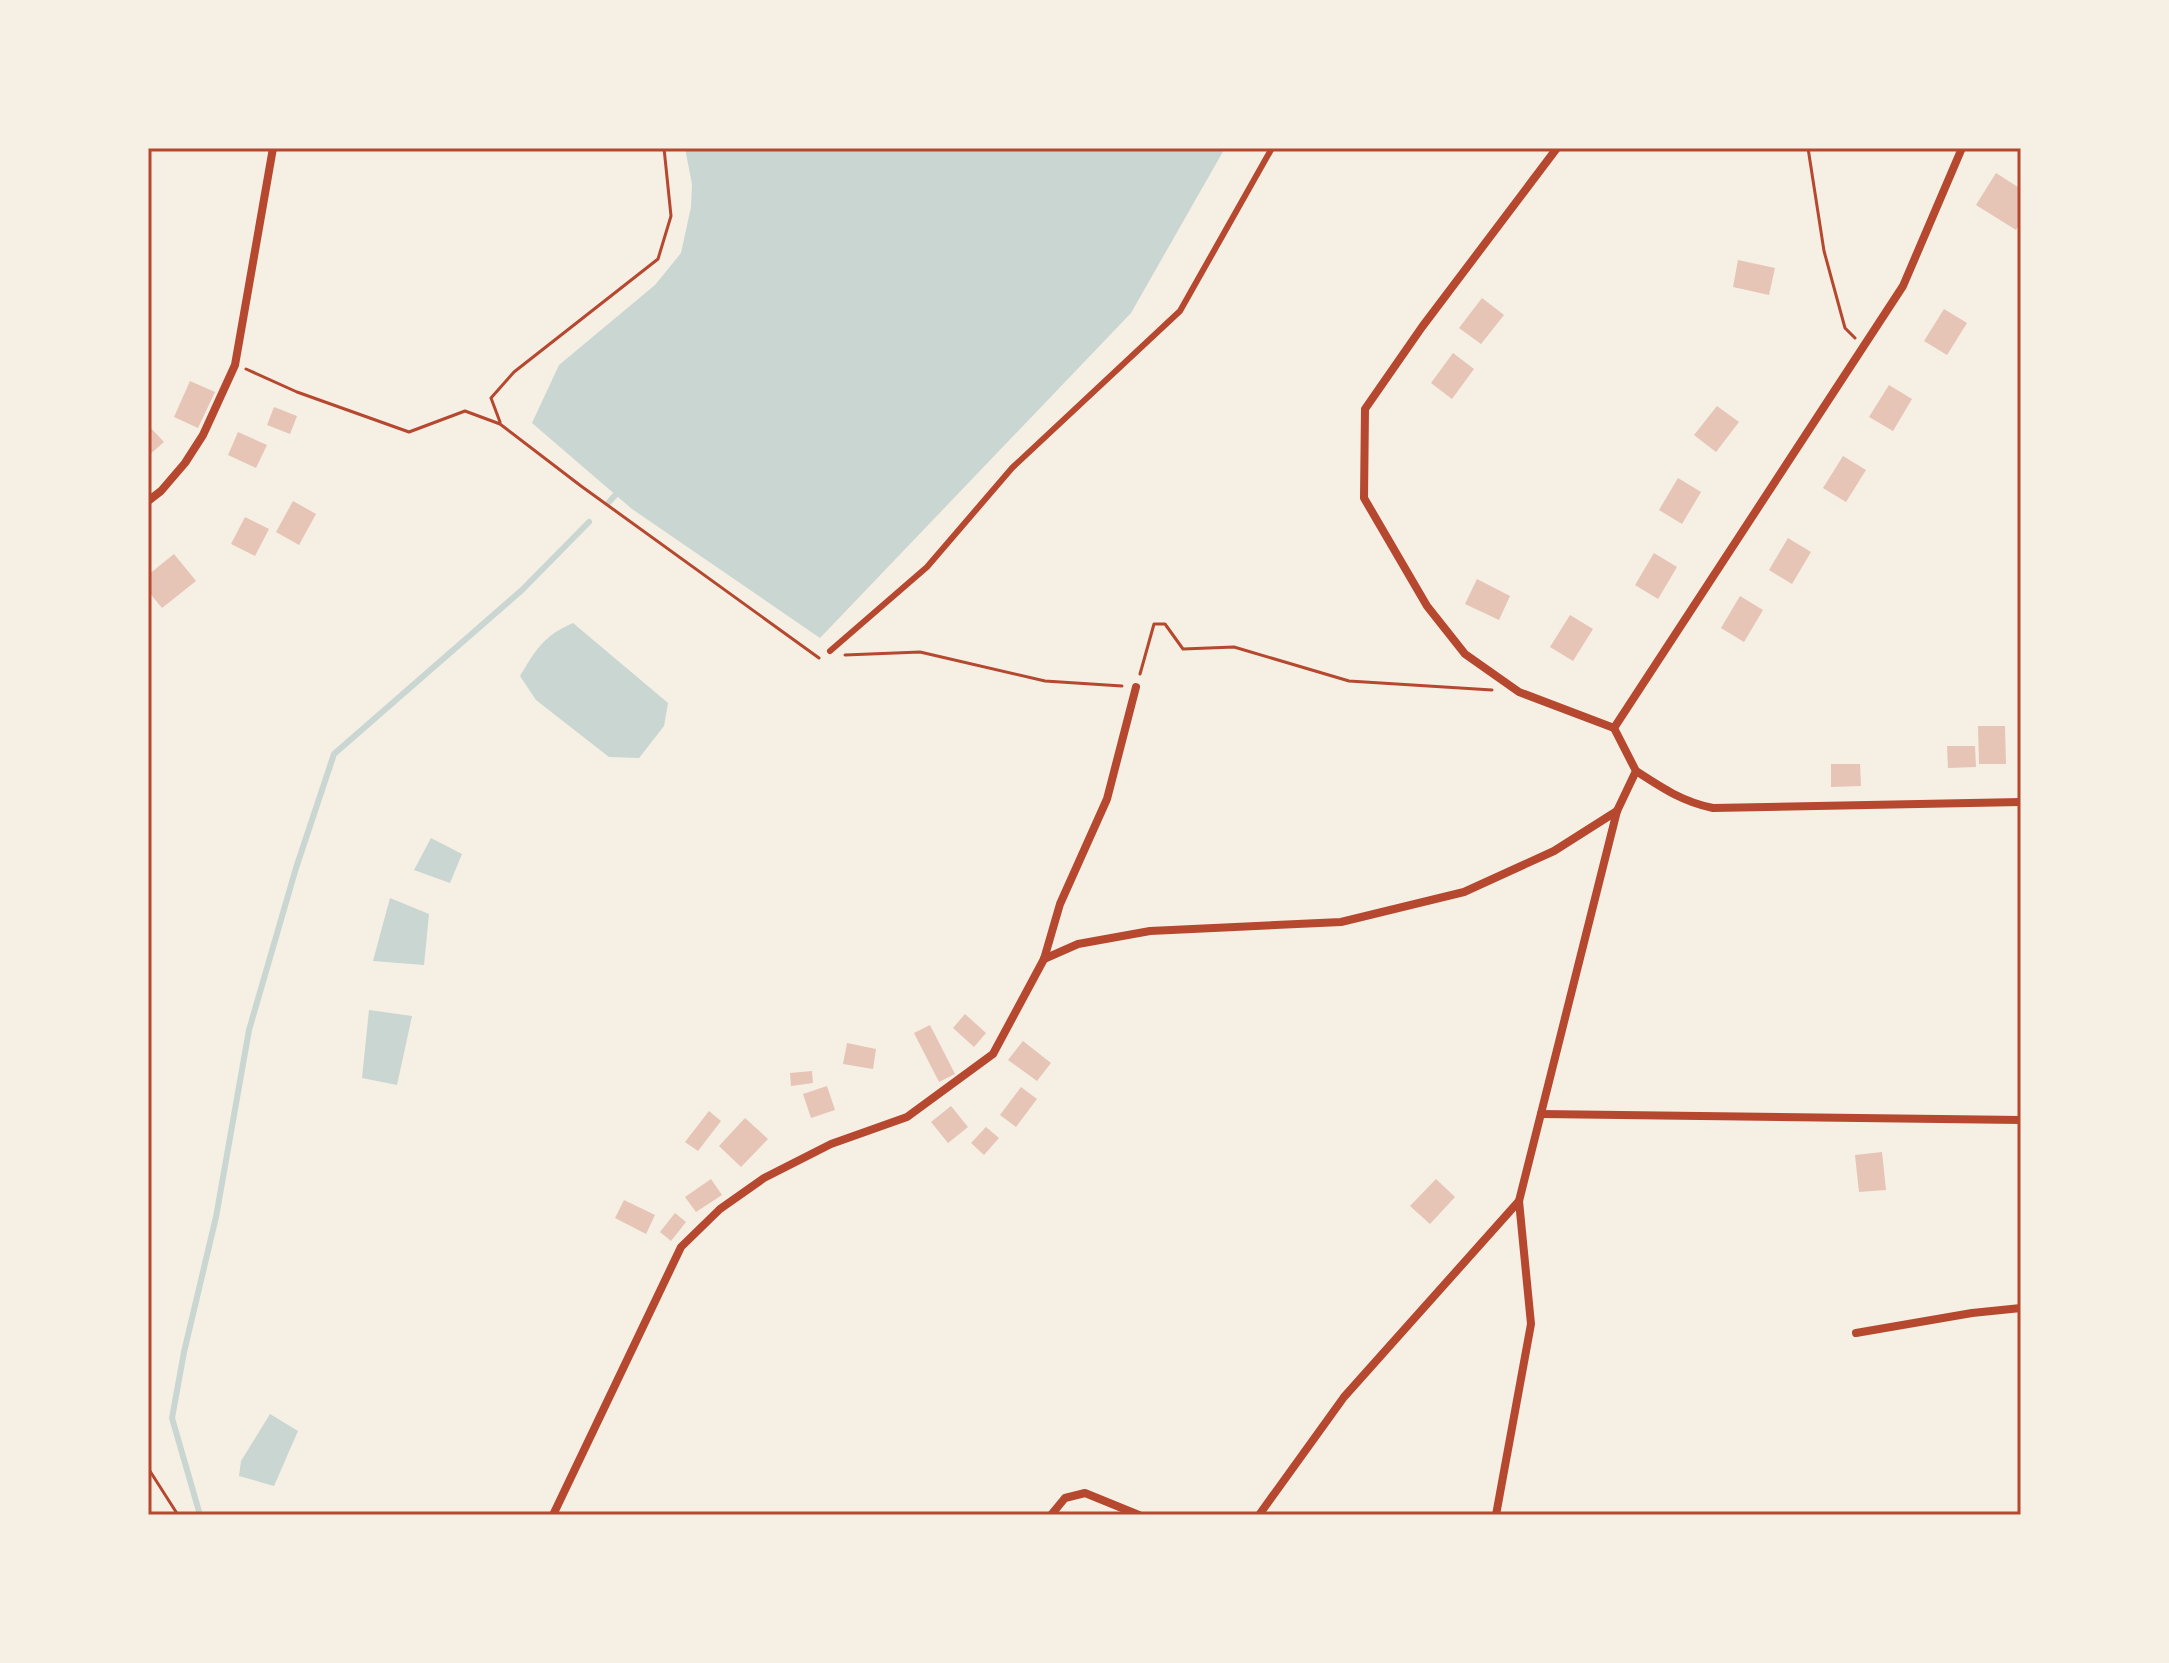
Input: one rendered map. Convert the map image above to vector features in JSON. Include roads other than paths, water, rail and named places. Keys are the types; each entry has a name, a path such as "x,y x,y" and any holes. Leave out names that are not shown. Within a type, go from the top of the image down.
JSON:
{"street":[{"path":"148,501 185,463 203,435 235,365 273,148"},
{"path":"1557,148 1422,327 1365,409 1364,498 1427,606 1465,654 1519,692 1614,728 1636,771 1673,796 1692,804 1713,808 2021,802"},
{"path":"1614,728 1903,286 1962,148"},
{"path":"553,1515 681,1247 720,1209 764,1178 831,1144 907,1117 993,1054 1044,959 1060,904 1107,799 1136,687"},
{"path":"1496,1515 1531,1324 1519,1201 1617,811 1636,771"},
{"path":"1044,959 1078,944 1150,931 1341,922 1464,892 1554,851 1617,811"},
{"path":"1541,1114 2021,1120"},
{"path":"1259,1515 1344,1397 1519,1201"},
{"path":"1856,1333 2021,1308"},
{"path":"1051,1515 1065,1498 1085,1493 1139,1515"}],"lane":[{"path":"830,651 927,567 1012,468 1180,311 1272,148"}],"waterway":[{"path":"609,502 620,490"},
{"path":"200,1515 172,1418 216,1217 249,1030 296,868 334,754 522,590 589,522"}]}
